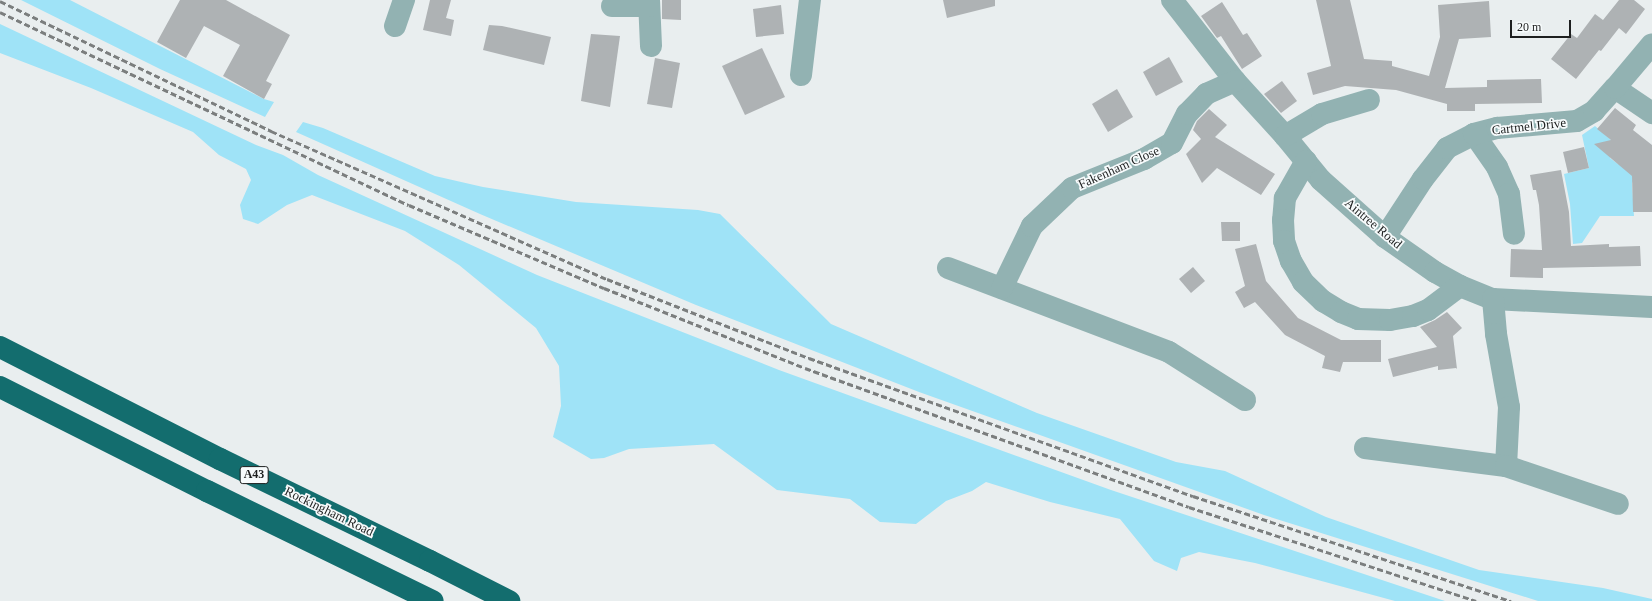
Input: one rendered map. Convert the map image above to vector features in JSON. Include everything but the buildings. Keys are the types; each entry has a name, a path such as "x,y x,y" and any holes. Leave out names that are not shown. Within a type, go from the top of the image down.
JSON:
{"highway":[{"name":"Rockingham Road","path":"0,347 220,459 430,560 509,601"},
{"name":"A43","path":"0,387 207,491 433,601"}],"street":[{"path":"396,26 404,0"},
{"path":"801,75 810,0"},
{"name":"Aintree Road","path":"1172,0 1236,81 1285,136 1321,180 1385,237 1435,272 1460,286 1493,299 1652,307"},
{"path":"612,6 649,3 651,46"},
{"name":"Cartmel Drive","path":"1385,237 1423,179 1447,148 1474,134 1497,128 1577,121 1594,111 1616,88 1652,44"},
{"name":"Fakenham Close","path":"1002,288 1032,226 1072,188 1144,159 1172,143 1187,114 1206,94 1236,81"},
{"path":"1616,88 1652,113"},
{"path":"1285,136 1322,114 1369,100"},
{"path":"1474,134 1497,167 1509,194 1514,234"},
{"path":"1306,161 1284,198 1284,241 1291,261 1303,282 1323,301 1341,312 1358,319 1390,320 1413,316 1428,310 1460,286"},
{"path":"948,268 1169,352 1245,400"},
{"path":"1493,299 1496,334 1509,406 1506,466"},
{"path":"1365,448 1506,466 1618,504"}],"shaded area":[{"path":"21,0 70,0 264,99 274,102 265,117 160,69"},
{"path":"0,24 256,145 283,155 318,175 537,275 779,370 1111,490 1445,601 1395,601 1255,563 1199,552 1181,558 1177,571 1154,561 1120,519 1050,502 986,482 972,491 946,501 916,524 880,522 850,499 777,490 714,444 629,449 604,458 591,459 553,437 561,406 559,366 536,328 459,265 405,231 312,195 287,205 258,224 243,219 240,205 251,180 246,169 219,155 193,132 91,88 0,53"},
{"path":"303,122 323,128 435,176 483,187 576,202 698,210 720,214 831,324 1037,413 1176,462 1225,471 1326,517 1479,570 1603,588 1652,599 1652,601 1538,601 1264,515 919,392 696,305 480,214 296,132"},
{"path":"1595,126 1611,140 1610,158 1618,164 1625,156 1634,180 1632,183 1634,216 1600,216 1582,243 1573,244 1570,204 1564,174 1589,168 1582,135"}],"railway":[{"path":"0,1 271,131 607,279 809,358 1193,496 1511,601"},
{"path":"0,12 409,205 604,288 805,368 1189,507 1476,601"}]}
